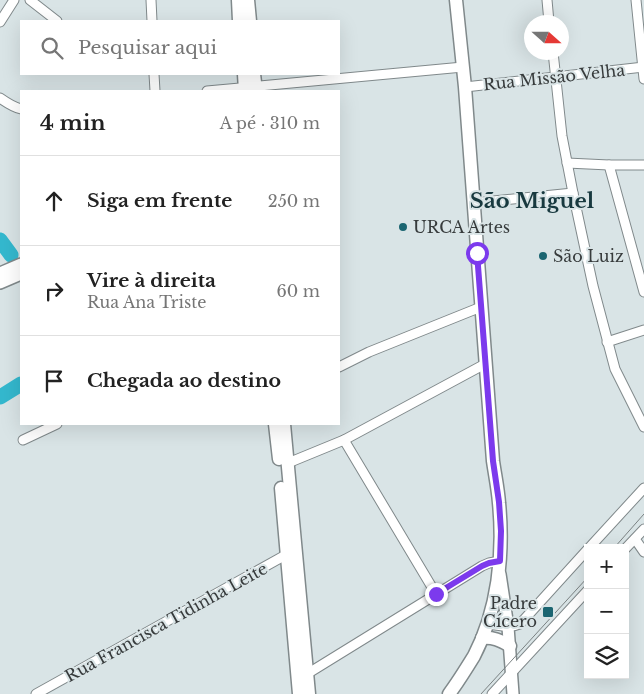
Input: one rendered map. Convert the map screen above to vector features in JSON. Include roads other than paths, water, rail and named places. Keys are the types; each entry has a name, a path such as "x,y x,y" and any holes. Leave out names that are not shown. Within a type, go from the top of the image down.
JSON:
{"main road":[{"path":"238,0 239,20"},
{"path":"248,0 250,20"},
{"path":"448,694 463,674 482,638 487,624 494,600 500,564 501,531 493,461 465,87 456,0"},
{"path":"245,75 251,86"},
{"path":"275,425 308,694"},
{"path":"284,425 288,463 300,694"},
{"path":"482,638 496,639 510,646"}],"street":[{"path":"0,22 14,0"},
{"path":"30,0 56,20"},
{"path":"151,0 152,20"},
{"path":"547,0 549,15"},
{"path":"636,0 644,79"},
{"path":"554,60 562,136 593,286 615,369 644,427"},
{"path":"216,90 462,66"},
{"name":"Rua Missão Velha","path":"465,87 643,67"},
{"path":"154,75 155,90"},
{"path":"0,98 20,109"},
{"path":"567,163 644,164"},
{"path":"608,165 644,292"},
{"path":"473,203 573,193"},
{"path":"0,272 20,264"},
{"path":"0,283 20,274"},
{"path":"340,367 370,352 481,307"},
{"path":"607,342 644,330"},
{"path":"288,463 344,440 485,364"},
{"path":"23,440 55,425"},
{"path":"344,440 436,594"},
{"path":"592,544 644,488"},
{"path":"629,545 644,529"},
{"path":"635,539 644,552"},
{"name":"Rua Francisca Tidinha Leite","path":"36,694 292,552"},
{"path":"487,624 508,627 520,624 584,552"},
{"path":"306,674 482,566 489,563 500,564 510,646 513,694"},
{"path":"492,694 584,594"}],"waterway":[{"path":"0,240 11,255"},
{"path":"0,397 20,385"}],"tram line":[{"path":"618,544 644,514"},
{"path":"481,694 584,581"}],"place":[{"name":"URCA Artes","path":"403,227"},
{"name":"São Luiz","path":"543,256"},
{"name":"Padre Cícero","path":"548,612"}],"district":[{"name":"São Miguel","path":"532,201"}]}
